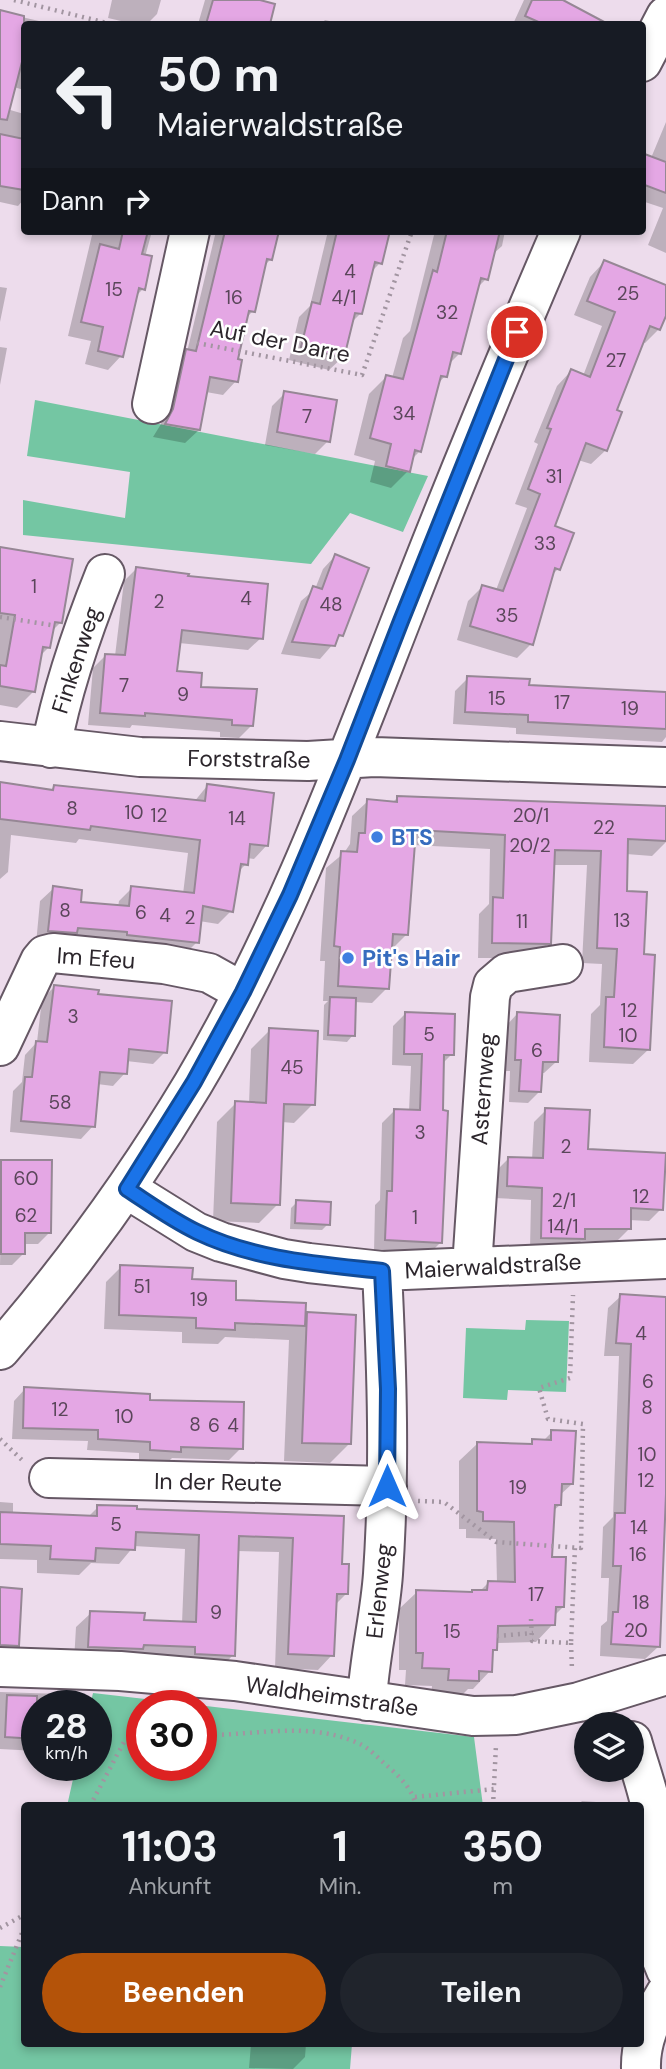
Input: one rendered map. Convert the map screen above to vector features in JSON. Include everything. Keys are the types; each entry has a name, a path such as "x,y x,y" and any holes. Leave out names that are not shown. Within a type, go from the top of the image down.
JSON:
{"street":[{"path":"646,55 665,22"},
{"path":"152,404 189,235"},
{"path":"0,1350 52,1289 127,1189 194,1082 243,992 290,895 347,760 495,383 559,235"},
{"name":"Finkenweg","path":"51,748 55,724 84,630 105,573"},
{"name":"Forststraße","path":"0,741 140,757 347,760 374,757 666,767"},
{"name":"Im Efeu","path":"0,1046 40,961 45,955 54,953 164,964 209,973 243,992"},
{"name":"Asternweg","path":"472,1267 490,997 493,985 508,973 563,964"},
{"name":"Maierwaldstraße","path":"127,1189 196,1232 233,1246 284,1259 382,1271 666,1259"},
{"name":"Erlenweg","path":"367,1701 383,1576 387,1492 388,1389 382,1271"},
{"name":"In der Reute","path":"48,1478 387,1492"},
{"name":"Waldheimstraße","path":"0,1667 120,1671 235,1681 494,1717 579,1702 622,1707 666,1675"},
{"path":"644,1782 655,1833 656,1939 666,1970"},
{"path":"644,2043 653,2014 666,1993"},
{"path":"641,2069 643,2047"}],"path":[{"path":"14,0 99,21"},
{"name":"Auf der Darre","path":"166,337 362,375 411,235"},
{"path":"0,617 84,630"},
{"path":"387,1492 444,1502 496,1542 581,1548 583,1424 548,1419 538,1388 570,1378 573,1263"},
{"path":"531,1619 532,1641 571,1643 575,1547"},
{"path":"497,1636 533,1633"},
{"path":"493,1802 497,1736 494,1717"},
{"path":"217,1734 274,1730 330,1732 363,1745 397,1773 415,1797 416,1802"},
{"path":"92,1802 126,1740"},
{"path":"415,1797 494,1789"},
{"path":"0,1928 21,1917"},
{"path":"0,1987 21,1935"}],"green space":[{"path":"35,400 428,476 403,532 350,513 311,564 23,535 23,500 125,518 130,472 27,456"},
{"path":"526,1320 569,1321 566,1392 508,1390 507,1400 463,1398 466,1328 525,1330"},
{"path":"112,1695 126,1697 126,1781 217,1781 217,1707 474,1737 482,1802 68,1802 73,1781 112,1781"},
{"path":"0,1946 21,1947 21,2047 352,2047 350,2069 0,2069"}],"building":[{"path":"213,0 260,0 275,4 271,21 207,21"},
{"path":"532,0 563,0 602,21 536,21 525,16"},
{"path":"0,10 24,16 24,21 21,21 21,66 7,120 0,119"},
{"path":"0,134 21,138 21,190 0,186"},
{"path":"646,154 666,162 666,193 646,186"},
{"path":"122,235 147,235 142,254 152,256 145,290 139,288 123,357 98,351 103,327 81,322 100,244 119,249"},
{"path":"224,235 278,235 272,260 267,259 255,312 249,311 238,359 242,360 238,382 210,377 200,430 165,424 173,409 186,349 196,351"},
{"path":"336,235 389,235 382,264 375,262 362,314 355,313 344,358 301,347 312,302 320,304"},
{"path":"446,235 499,235 488,280 481,278 461,354 453,352 447,377 441,376 421,452 415,450 410,472 386,466 391,444 370,438 386,375 403,379 433,270 437,272"},
{"path":"604,260 666,285 666,316 660,330 650,326 617,410 622,412 607,451 586,443 555,526 574,533 560,570 555,568 533,645 470,626 482,585 503,591 540,494 528,489 551,429 547,428 571,369 590,377 615,312 587,301"},
{"path":"284,391 337,400 330,442 277,432"},
{"path":"0,547 73,559 62,623 55,622 50,648 43,647 35,692 0,686 0,665 6,666 15,615 0,613"},
{"path":"335,554 369,568 343,636 339,635 335,646 292,642 313,586 322,589"},
{"path":"136,567 189,574 188,576 268,584 263,639 182,630 177,671 202,673 201,687 257,689 253,726 232,725 232,720 145,713 145,716 100,713 105,654 125,655"},
{"path":"467,676 530,679 529,685 666,692 666,729 528,722 528,715 465,712"},
{"path":"0,782 53,790 54,785 205,801 207,784 274,793 268,846 250,844 248,865 241,864 233,912 203,906 199,943 78,928 77,933 48,931 53,886 82,890 81,902 129,906 131,886 194,893 200,840 91,826 90,830 0,819"},
{"path":"397,796 666,806 666,841 628,839 627,891 647,892 644,954 655,955 650,1050 604,1047 606,997 614,997 617,949 597,948 601,851 555,850 551,944 492,943 493,897 503,898 505,835 416,830 408,935 393,934 389,989 338,986 340,947 334,946 341,851 357,852 359,833 365,833 367,799 397,802"},
{"path":"54,985 99,990 98,994 172,1001 167,1053 129,1049 127,1074 100,1072 95,1127 21,1121 25,1077 32,1077 36,1041 47,1042"},
{"path":"330,997 356,998 355,1036 328,1035"},
{"path":"405,1012 455,1014 454,1055 444,1055 443,1110 448,1111 442,1243 385,1240 387,1191 392,1191 394,1109 420,1110 422,1054 404,1054"},
{"path":"517,1012 560,1015 558,1062 543,1062 541,1092 519,1091 521,1060 515,1060"},
{"path":"269,1028 318,1031 315,1105 284,1104 280,1205 231,1203 235,1101 266,1103"},
{"path":"545,1108 590,1110 588,1149 666,1153 663,1210 631,1208 631,1229 585,1229 585,1239 541,1238 542,1188 507,1186 508,1157 543,1158"},
{"path":"1,1160 52,1160 51,1233 25,1233 25,1254 1,1254"},
{"path":"296,1200 331,1202 330,1225 295,1223"},
{"path":"120,1265 193,1268 192,1279 236,1281 236,1300 306,1303 305,1326 235,1323 235,1330 196,1328 196,1318 119,1315"},
{"path":"620,1294 666,1297 666,1494 660,1647 611,1644 613,1612 618,1612 621,1566 613,1566 615,1513 625,1513 631,1344 616,1343"},
{"path":"307,1312 356,1315 351,1444 302,1443"},
{"path":"24,1387 150,1394 150,1400 244,1402 243,1449 181,1447 181,1452 150,1450 150,1442 98,1439 98,1430 23,1428"},
{"path":"551,1430 576,1431 573,1484 562,1484 561,1505 555,1505 552,1557 566,1557 564,1607 556,1607 555,1625 498,1626 497,1650 493,1650 492,1672 479,1671 479,1681 448,1680 449,1669 422,1668 423,1653 416,1653 416,1590 472,1592 487,1590 488,1581 515,1582 514,1522 483,1521 483,1512 477,1511 477,1442 532,1444 532,1439 551,1440"},
{"path":"97,1505 137,1506 137,1509 344,1516 342,1564 349,1564 348,1594 337,1594 334,1656 288,1654 293,1538 239,1536 235,1656 195,1654 195,1647 88,1647 90,1611 145,1613 144,1620 196,1622 199,1535 136,1532 135,1550 96,1548 95,1561 50,1559 51,1546 0,1544 0,1512 97,1516"},
{"path":"0,1587 22,1589 19,1646 0,1645"},
{"path":"7,1695 21,1695 21,1738 5,1737"}],"place":[{"name":"BTS","path":"377,837"},
{"name":"Pit's Hair","path":"348,958"}],"route":[{"path":"387,1486 387,1339 382,1271 309,1264 245,1250 196,1232 127,1189 194,1082 243,992 290,895 347,760 517,332"}]}
